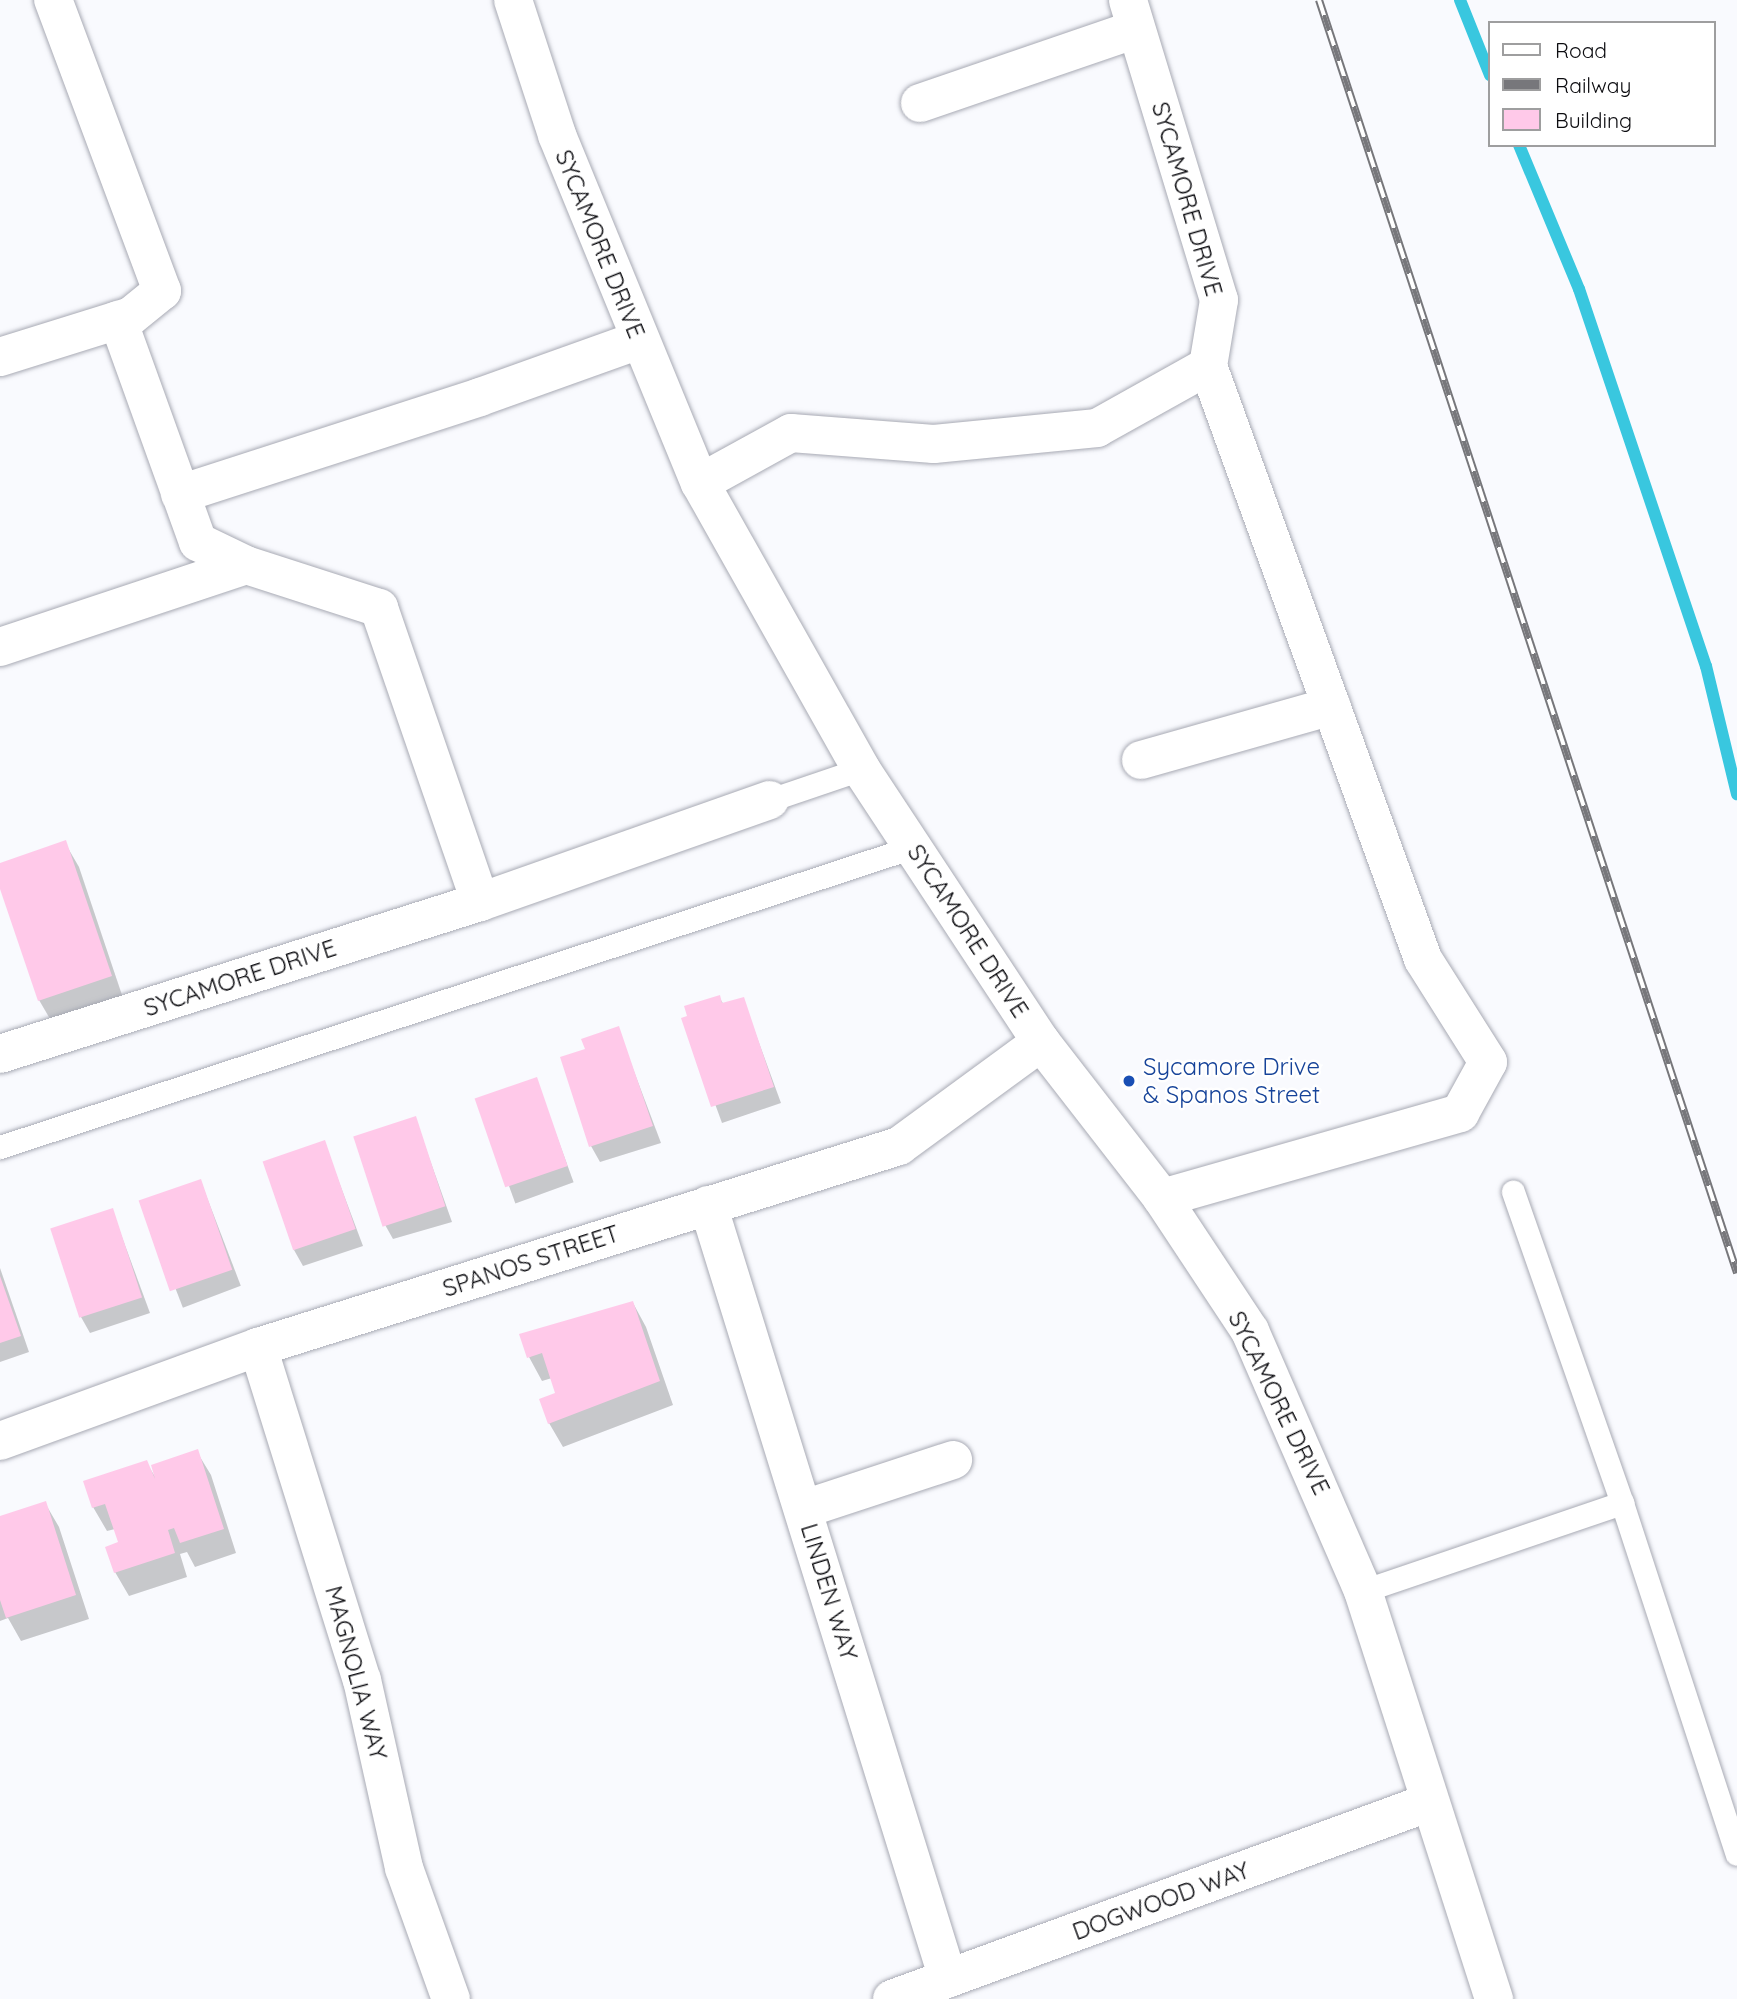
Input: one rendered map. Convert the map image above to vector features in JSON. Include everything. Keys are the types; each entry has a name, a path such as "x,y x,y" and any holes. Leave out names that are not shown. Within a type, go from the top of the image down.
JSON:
{"street":[{"path":"0,357 131,316 162,290 53,0"},
{"name":"SYCAMORE DRIVE","path":"513,0 557,135 700,483 861,769 1041,1042 1162,1198 1250,1331 1363,1591 1494,1999"},
{"path":"920,103 1132,14"},
{"name":"SYCAMORE DRIVE","path":"1132,14 1219,300 1208,366"},
{"path":"118,320 198,542 246,565 379,608 480,902"},
{"path":"180,494 480,397 639,340"},
{"path":"700,483 791,433 934,444 1097,428 1208,366 1423,959 1488,1062 1460,1112 1162,1198"},
{"path":"0,647 246,565"},
{"path":"1141,760 1332,706"},
{"name":"SYCAMORE DRIVE","path":"0,1054 480,902 770,800"},
{"name":"SPANOS STREET","path":"0,1441 258,1347 899,1146 1041,1042"},
{"name":"LINDEN WAY","path":"708,1205 948,1979"},
{"name":"MAGNOLIA WAY","path":"258,1347 362,1680 404,1868 452,1999"},
{"path":"804,1509 953,1460"},
{"name":"DOGWOOD WAY","path":"892,1999 1430,1802"}],"lane":[{"name":"SYCAMORE DRIVE","path":"770,800 861,769"},
{"path":"0,1147 913,848"},
{"path":"1513,1192 1622,1503 1737,1854"},
{"path":"1363,1591 1622,1503"}],"building":[{"path":"66,840 112,976 38,1001 0,889 0,863"},
{"path":"720,995 722,1003 744,997 774,1087 711,1107 681,1018 687,1016 684,1006"},
{"path":"619,1026 653,1126 589,1147 560,1057 585,1049 581,1039"},
{"path":"537,1077 568,1166 505,1187 475,1098"},
{"path":"416,1116 445,1206 383,1227 353,1136"},
{"path":"325,1140 356,1229 293,1250 263,1161"},
{"path":"201,1179 232,1270 170,1291 139,1200"},
{"path":"113,1208 142,1297 79,1318 50,1228"},
{"path":"0,1276 21,1336 0,1343"},
{"path":"633,1301 660,1381 548,1424 539,1399 555,1393 542,1353 527,1358 519,1334"},
{"path":"198,1449 224,1529 180,1543 174,1528 168,1530 175,1553 114,1573 105,1547 118,1542 105,1504 92,1508 83,1481 147,1460 155,1479 151,1465"},
{"path":"46,1501 76,1595 6,1618 0,1600 0,1516"}],"waterway":[{"path":"1460,0 1488,70"},
{"path":"1520,147 1579,289 1706,666 1737,794"}],"railway":[{"path":"1319,0 1737,1273"}],"place":[{"name":"Sycamore Drive & Spanos Street","path":"1129,1081"}]}
